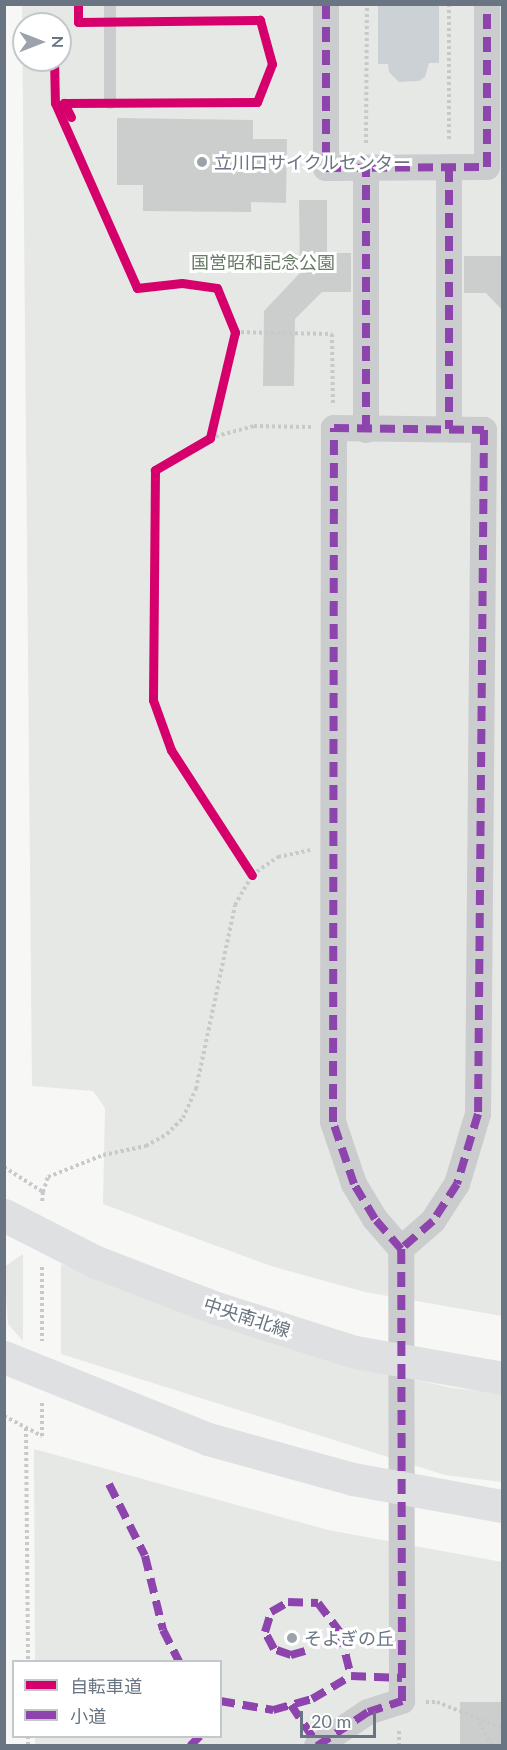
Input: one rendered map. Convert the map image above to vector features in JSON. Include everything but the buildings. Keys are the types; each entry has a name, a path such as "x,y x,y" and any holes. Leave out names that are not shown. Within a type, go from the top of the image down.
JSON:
{"main road":[{"name":"中央南北線","path":"4,1215 96,1262 216,1308 355,1352 502,1378"},
{"path":"4,1357 208,1439 353,1479 502,1506"}],"street":[{"path":"326,4 326,168 487,167 487,4"},
{"path":"449,167 449,429"},
{"path":"366,168 366,430"},
{"path":"317,1746 368,1712 402,1701 401,1258 354,1184 333,1122 331,848 334,428 484,430 478,1114 457,1184 433,1221 401,1258"}],"lane":[{"path":"110,4 110,103"}],"path":[{"path":"366,168 367,4"},
{"path":"449,4 449,167"},
{"path":"230,321 235,332 232,343"},
{"path":"201,443 210,438 254,426 334,428 332,334 235,332"},
{"path":"210,438 212,427"},
{"path":"4,1416 42,1436 42,1192 48,1177 103,1155 146,1146 167,1134 183,1118 196,1089 236,905 252,875 278,858 331,848"},
{"path":"247,866 252,875"},
{"path":"4,1167 42,1192"},
{"path":"26,1428 28,1660"},
{"path":"460,1712 479,1722 502,1728"},
{"path":"479,1722 492,1746"},
{"path":"399,1725 399,1746"}],"green space":[{"name":"国営昭和記念公園","path":"22,5 502,5 502,1316 365,1292 271,1266 103,1204 105,1108 93,1091 32,1086 23,72 72,72 72,12 22,12"},
{"path":"23,1254 23,1341 8,1324 4,1267"},
{"path":"61,1264 332,1362 453,1388 502,1393 502,1482 445,1475 61,1354"},
{"path":"34,1449 328,1530 502,1562 502,1745 35,1745 35,1738 222,1738 222,1660 35,1660"}],"shaded area":[{"path":"378,5 439,5 439,63 429,63 425,77 419,81 399,82 389,72 388,64 378,64"}],"marked path":[{"path":"326,4 326,168 487,167 487,4"},
{"path":"449,167 449,429"},
{"path":"366,168 366,430"},
{"path":"334,428 484,430 478,1114 457,1184 433,1221 401,1249 375,1219 354,1184 333,1122 334,428"},
{"path":"317,1746 368,1712 402,1701 401,1249"},
{"path":"109,1484 145,1556 163,1630 178,1660"},
{"path":"305,1651 291,1655 274,1649 265,1632 271,1612 288,1602 318,1603 340,1632 351,1676 402,1678"},
{"path":"222,1701 273,1710 312,1699 351,1676"},
{"path":"291,1705 318,1745"},
{"path":"190,1746 198,1738"}],"cycle path":[{"path":"71,117 64,103 257,102 272,64 260,20 78,22 78,4"},
{"path":"54,72 55,103 137,288 182,283 217,288 235,332 210,438 155,470 153,700 171,750 252,875"}],"place":[{"name":"立川口サイクルセンター","path":"202,162"},
{"name":"そよぎの丘","path":"292,1638"}]}
